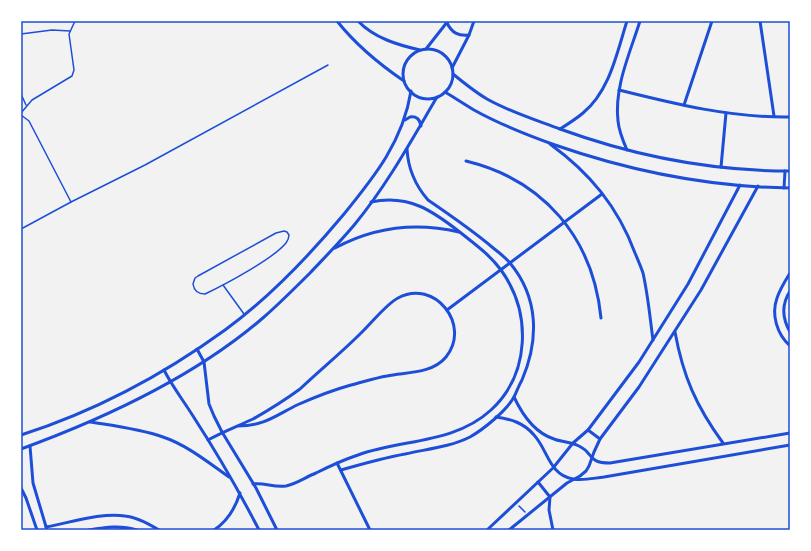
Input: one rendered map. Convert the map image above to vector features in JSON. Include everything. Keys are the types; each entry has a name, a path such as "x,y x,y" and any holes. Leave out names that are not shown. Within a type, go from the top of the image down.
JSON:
{"street":[{"path":"337,21 368,54 405,81"},
{"path":"358,21 378,36 402,46 440,52 448,59 453,74 451,84 445,92 436,97 423,98 411,91 405,81 404,72 406,63 420,50"},
{"path":"452,68 469,35 474,21"},
{"path":"560,129 584,113 594,103 602,91 627,21"},
{"path":"627,150 618,122 617,110 619,90 640,21"},
{"path":"684,106 712,21"},
{"path":"760,21 774,116"},
{"path":"425,50 448,22 453,32 458,35 469,35"},
{"path":"453,74 471,89 488,99 527,117 584,138 656,157 704,166 790,171"},
{"path":"619,90 684,106 726,112 790,117"},
{"path":"21,435 82,412 130,389 197,349 225,330 244,314 286,276 334,225 384,162 392,148 404,120 411,91"},
{"path":"445,92 506,126 583,155 650,172 740,185 790,188"},
{"path":"21,450 90,422 171,382 224,349 264,318 355,225 407,148 436,97"},
{"path":"721,167 726,112"},
{"path":"404,120 413,116 419,120 420,126"},
{"path":"547,142 570,158 593,182 615,210 630,240 643,272 653,341"},
{"path":"341,470 364,463 442,446 469,437 496,417 514,397 528,364 533,338 534,316 524,288 509,263 475,233 428,200 411,173 407,148"},
{"path":"466,161 497,171 526,186 547,203 565,223 580,244 590,268 598,292 601,318"},
{"path":"784,188 785,171"},
{"path":"487,530 553,468 573,443 588,430 653,341 688,284 740,185"},
{"path":"509,530 567,483 586,472 600,439 639,387 675,332 758,186"},
{"path":"447,310 602,194"},
{"path":"253,484 259,483 278,487 293,484 337,463 374,450 456,432 479,420 499,401 510,385 518,368 523,339 520,310 510,284 501,270 480,247 439,217 418,205 394,200 371,202"},
{"path":"332,250 353,239 388,229 424,226 460,232"},
{"path":"790,273 776,299 775,317 781,335 790,346"},
{"path":"790,291 785,302 783,315 790,332"},
{"path":"208,440 266,411 300,389 398,298 413,294 428,296 442,304 453,321 455,334 454,341 445,358 435,366 423,370 385,376 350,386 304,403 263,423 251,426 238,426"},
{"path":"675,332 679,356 689,385 709,423 723,443"},
{"path":"197,349 204,362 209,404 214,416 253,484 277,530"},
{"path":"164,370 232,479 259,530"},
{"path":"514,397 521,411 536,428 554,439 573,443 584,449 592,459 603,463 790,432"},
{"path":"496,417 516,422 530,431 541,444 553,468 562,475 574,480 604,477 790,445"},
{"path":"90,422 128,428 164,437 194,452 232,479"},
{"path":"588,430 600,439"},
{"path":"30,446 33,483 47,529 106,515 117,515 127,516 159,530"},
{"path":"337,463 370,530"},
{"path":"538,482 550,497 549,510 553,530"},
{"path":"21,488 36,526 35,530"},
{"path":"214,530 227,520 235,508 240,493"},
{"path":"89,530 107,527 126,527 137,530"}],"lane":[{"path":"71,202 29,121 21,114 26,105 35,98 72,76 74,70 69,40 70,31 76,21"},
{"path":"21,34 52,30 70,31"},
{"path":"21,229 145,165 328,65"},
{"path":"21,94 26,105"},
{"path":"284,231 287,232 289,236 287,241 278,251 223,285 205,294 201,294 195,291 193,284 195,278 198,276 276,233 284,231"},
{"path":"223,285 244,314"}],"path":[{"path":"516,502 528,514"}]}
